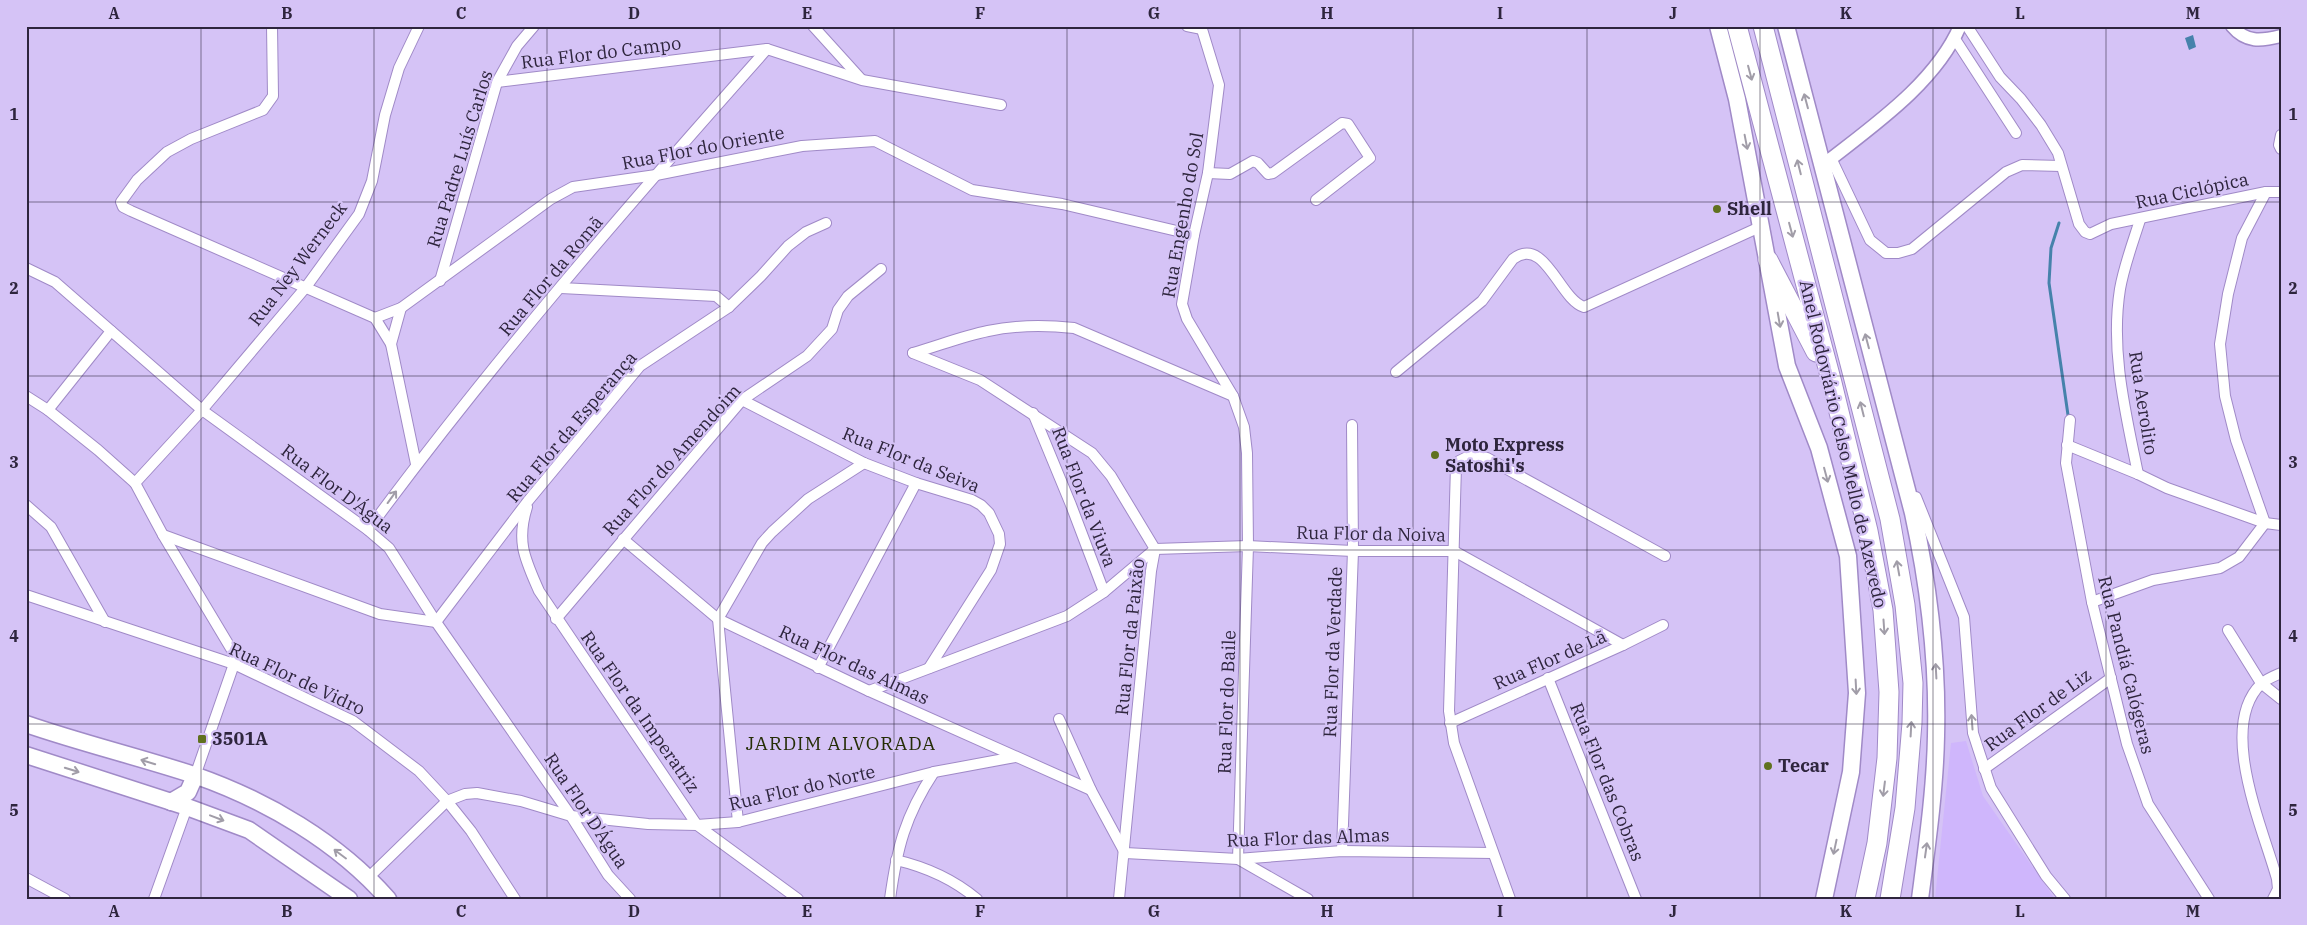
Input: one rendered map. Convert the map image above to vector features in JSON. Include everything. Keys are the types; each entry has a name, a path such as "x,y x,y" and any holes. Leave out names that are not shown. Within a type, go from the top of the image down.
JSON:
{"highway":[{"name":"Anel Rodoviário Celso Mello de Azevedo","path":"1737,26 1832,382 1868,531 1883,610 1889,692 1887,758 1877,843 1865,899"},
{"name":"Anel Rodoviário Celso Mello de Azevedo","path":"1763,26 1890,519 1905,605 1913,683 1912,715 1906,799 1890,899"},
{"path":"1768,260 1832,382"},
{"path":"1898,854 1899,899"}],"main road":[{"name":"Anel Rodoviário Celso Mello de Azevedo","path":"1718,26 1737,99 1787,366 1819,448 1848,556 1857,693 1851,772 1824,899"},
{"path":"1786,26 1827,162 1903,476 1928,592 1936,674 1936,736 1931,810 1920,899"},
{"path":"26,724 195,776 234,791 308,830 369,877 388,899"},
{"path":"26,755 188,807 250,830 349,899"},
{"path":"171,802 188,792 195,776"}],"street":[{"path":"272,26 273,96 263,110 185,142 167,152 137,180 121,202 123,207 131,211 306,286 375,318 391,344 416,464"},
{"name":"Rua Ney Werneck","path":"135,483 202,410 306,286 359,214 372,181 384,115 398,68 419,26"},
{"name":"Rua Padre Luís Carlos","path":"440,281 497,82 517,46 534,26"},
{"path":"813,26 862,80"},
{"path":"1187,26 1202,28"},
{"path":"1960,26 1936,67 1919,86 1827,162 1870,240 1886,253 1898,253 1912,249 2006,172 2022,165 2061,166 2058,153 2041,125 2021,99 2000,77 1967,26"},
{"path":"2232,26 2239,34 2248,39 2264,40 2281,36"},
{"name":"Rua Engenho do Sol","path":"1202,28 1219,85 1208,173 1194,235 1182,304 1184,311 1233,396 1244,427 1248,453 1248,546"},
{"path":"1954,39 2016,133"},
{"name":"Rua Flor do Campo","path":"497,82 767,49 862,80 1001,105"},
{"name":"Rua Flor da Romã","path":"368,530 416,464 561,288 656,175 767,49"},
{"path":"1208,173 1232,173 1253,161 1258,163 1268,174 1273,173 1342,123 1348,124 1370,158 1316,200"},
{"path":"2280,135 2279,145 2281,149"},
{"name":"Rua Flor do Oriente","path":"375,318 401,308 551,199 573,187 656,175 802,146 875,141 972,190 1062,204 1194,235"},
{"name":"Rua Ciclópica","path":"2061,166 2079,224 2085,232 2090,234 2111,224 2140,220 2266,192 2281,192"},
{"path":"2265,522 2236,440 2225,396 2220,344 2228,294 2242,238 2266,192"},
{"name":"Rua Aerolito","path":"2138,474 2121,387 2117,339 2120,289 2140,220"},
{"name":"Rua Flor da Esperança","path":"436,622 528,501 640,366 728,307 761,276 788,246 806,232 826,223"},
{"path":"1396,372 1482,301 1518,256 1532,254 1543,260 1574,302 1584,307 1762,226"},
{"name":"Rua Flor D'Água","path":"26,268 55,282 202,410 368,530 388,548 436,622 571,816 608,875 630,899"},
{"name":"Rua Flor do Amendoim","path":"556,618 742,400 807,356 832,329 838,310 848,296 881,269"},
{"path":"561,288 716,296 728,307"},
{"path":"391,344 401,308"},
{"name":"Rua Flor da Paixão","path":"1120,899 1151,571 1155,549 1103,464 1083,445 980,380 913,354 993,330 1036,326 1074,328 1233,396"},
{"path":"48,410 111,331"},
{"path":"26,396 48,410 135,483 163,535 235,657 195,776"},
{"name":"Rua Flor da Seiva","path":"742,400 864,463 982,505 994,523 999,534 1000,544 991,570 929,668"},
{"name":"Rua Flor da Viuva","path":"1033,413 1071,504 1104,592"},
{"name":"Rua Pandiá Calógeras","path":"2070,420 2066,463 2092,602 2127,744 2148,804 2209,899"},
{"name":"Rua Flor da Verdade","path":"1342,850 1354,551 1352,425"},
{"path":"2067,445 2167,488 2265,522 2281,525"},
{"path":"1510,899 1454,743 1450,724 1456,466 1463,458 1475,455 1487,458 1512,470 1665,556"},
{"path":"738,822 718,619 762,544 772,532 808,498 864,463"},
{"path":"1903,476 1915,495 1964,618 1973,733 1991,788 2046,876 2065,899"},
{"path":"818,668 916,483"},
{"name":"Rua Flor da Imperatriz","path":"528,501 521,525 521,541 527,564 539,591 556,618 698,825 798,899"},
{"path":"26,505 51,527 105,622"},
{"path":"2092,602 2154,580 2220,568 2238,557 2265,522"},
{"path":"163,535 380,614 436,622"},
{"name":"Rua Flor das Almas","path":"622,539 718,619 818,668 1091,790"},
{"name":"Rua Flor da Noiva","path":"1155,549 1248,546 1354,551 1454,551 1623,645"},
{"name":"Rua Flor do Baile","path":"1238,859 1248,546"},
{"path":"869,691 1067,616 1104,592 1155,549"},
{"name":"Rua Flor de Vidro","path":"26,595 234,664 353,721 419,772 447,801 470,831 515,899"},
{"name":"Rua Flor de Lã","path":"1450,724 1663,625"},
{"path":"2228,630 2261,683 2281,699"},
{"path":"2273,899 2278,889 2277,879 2249,789 2243,758 2242,729 2244,715 2250,698 2261,683 2281,673"},
{"name":"Rua Flor das Cobras","path":"1548,678 1636,899"},
{"name":"Rua Flor de Liz","path":"1984,769 2111,678"},
{"path":"1059,719 1091,790 1125,853"},
{"name":"Rua Flor do Norte","path":"447,801 453,797 477,793 521,801 571,816 648,824 698,825 738,822 934,772 1015,757"},
{"path":"890,899 896,860 910,814 934,772"},
{"path":"369,877 447,801"},
{"path":"154,899 188,807"},
{"name":"Rua Flor das Almas","path":"1125,853 1238,859 1342,850 1493,853"},
{"path":"1238,859 1308,899"},
{"path":"896,860 920,866 958,884 977,899"},
{"path":"26,878 65,899"}],"shaded area":[{"path":"1966,741 1983,796 2055,899 1935,899 1951,743"}],"water":[{"path":"2193,35 2196,47 2189,50 2185,38"}],"waterway":[{"path":"2059,223 2051,248 2049,283 2068,415"}],"place":[{"name":"Shell","path":"1717,209"},
{"name":"Moto Express Satoshi's","path":"1435,455"},
{"name":"3501A","path":"202,739"},
{"name":"Tecar","path":"1768,766"}],"district":[{"name":"JARDIM ALVORADA","path":"841,743"}]}
